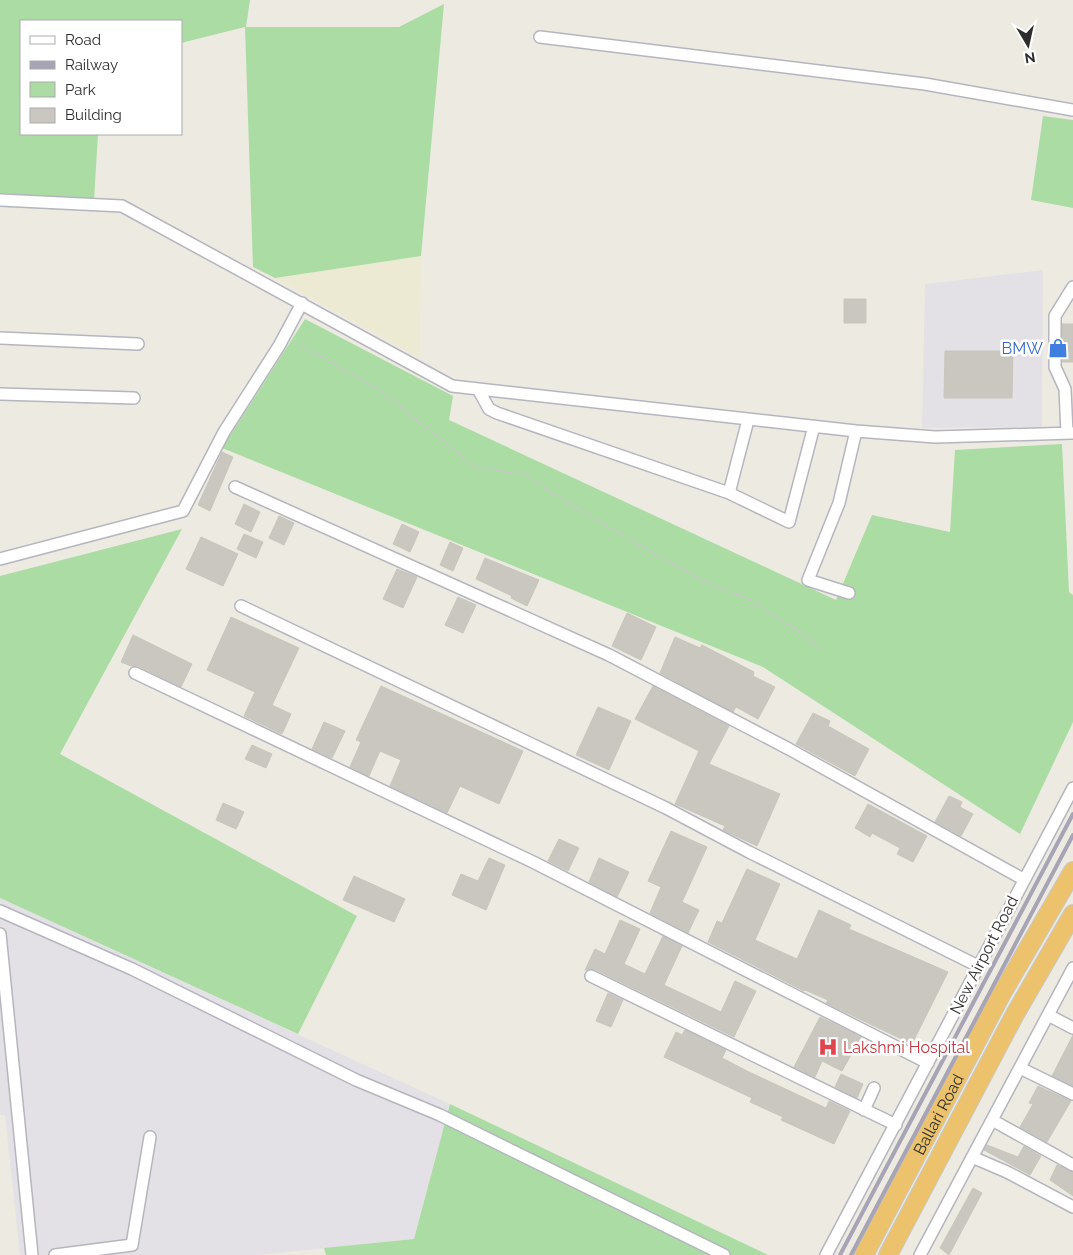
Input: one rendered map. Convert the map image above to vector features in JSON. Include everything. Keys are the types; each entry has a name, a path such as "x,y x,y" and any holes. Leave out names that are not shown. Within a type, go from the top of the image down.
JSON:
{"highway":[{"name":"Ballari Road","path":"864,1255 1001,995 1069,878"},
{"name":"Ballari Road","path":"888,1255 1014,1016 1073,914"}],"street":[{"path":"540,37 925,84 1073,110"},
{"path":"0,200 122,206 452,386 856,431 935,437 1070,433 1065,389 1055,367 1055,316 1073,288"},
{"path":"0,559 183,511 224,432 284,337 302,303"},
{"path":"0,338 138,344"},
{"path":"478,389 489,409 497,413 729,493 790,522 814,426"},
{"path":"0,394 134,398"},
{"path":"729,493 748,420"},
{"path":"849,593 808,580 839,503 856,431"},
{"path":"234,487 609,655 790,749 1023,879"},
{"path":"241,606 666,808 749,852 978,966"},
{"path":"135,673 533,862 928,1063"},
{"name":"New Airport Road","path":"826,1255 896,1125 1023,879 1073,788"},
{"path":"0,910 132,969 356,1080 440,1115 724,1255"},
{"path":"0,934 32,1255"},
{"path":"921,1254 1073,968"},
{"path":"591,976 896,1125"},
{"path":"1048,1014 1073,1028"},
{"path":"1020,1068 1073,1094"},
{"path":"864,1110 874,1088"},
{"path":"992,1120 1073,1165"},
{"path":"55,1255 132,1245 150,1137"},
{"path":"972,1157 1007,1172 1073,1207"}],"path":[{"path":"284,337 318,353 380,390 475,467 525,474 554,494 655,554 710,584 749,599 804,635 822,651"}],"shaded area":[{"path":"421,256 420,358 275,278"},
{"path":"1043,270 1042,427 922,428 925,284"},
{"path":"0,898 450,1104 414,1239 260,1255 20,1255 5,1115 0,1115"}],"green space":[{"path":"0,0 250,0 246,27 399,27 444,4 421,256 275,278 253,267 245,27 182,43 182,20 20,20 20,135 98,135 94,200 0,193"},
{"path":"1043,116 1073,120 1073,208 1031,200"},
{"path":"305,319 453,396 449,420 836,600 872,515 950,532 955,450 1062,444 1069,592 1073,595 1073,722 1020,834 763,667 222,448"},
{"path":"182,529 60,754 357,916 298,1034 0,898 0,576"},
{"path":"450,1104 768,1255 326,1255 324,1248 414,1239"}],"building":[{"path":"844,299 866,299 866,323 844,323"},
{"path":"1062,324 1073,324 1073,362 1062,362"},
{"path":"945,351 1013,351 1012,398 944,398"},
{"path":"222,452 233,457 210,511 198,505"},
{"path":"244,504 260,512 251,532 235,524"},
{"path":"279,516 294,523 284,545 269,538"},
{"path":"402,524 419,532 410,552 393,544"},
{"path":"244,534 263,542 256,558 237,549"},
{"path":"201,537 238,554 223,586 186,569"},
{"path":"450,542 463,548 453,571 440,565"},
{"path":"485,558 539,580 527,606 511,598 512,596 476,579"},
{"path":"397,569 417,577 403,608 383,599"},
{"path":"458,597 476,605 463,633 445,625"},
{"path":"627,613 656,627 641,660 612,646"},
{"path":"231,617 299,648 272,705 291,714 282,734 244,716 255,692 207,670"},
{"path":"133,635 192,664 181,687 138,666 131,666 121,662"},
{"path":"675,637 700,648 702,645 754,672 753,676 775,687 758,719 736,707 733,712 660,673"},
{"path":"381,686 523,751 499,804 460,786 447,813 390,786 401,760 380,751 369,776 350,767 361,742 356,740"},
{"path":"653,686 729,726 709,764 780,794 757,846 723,830 725,826 675,804 699,751 635,719"},
{"path":"598,707 631,721 609,770 576,755"},
{"path":"813,713 830,721 828,726 869,749 855,776 796,744"},
{"path":"324,722 345,731 332,758 312,749"},
{"path":"252,745 272,754 266,768 245,759"},
{"path":"949,796 962,802 960,807 973,814 961,836 935,822"},
{"path":"223,803 244,812 236,829 216,820"},
{"path":"868,804 927,836 913,862 897,854 900,848 872,833 870,837 855,828"},
{"path":"671,831 707,847 682,902 699,910 688,933 650,913 661,887 648,881"},
{"path":"559,839 579,848 568,871 548,861"},
{"path":"489,858 505,865 486,910 452,895 461,874 478,881"},
{"path":"599,858 629,872 617,897 589,882"},
{"path":"747,869 780,884 755,940 797,959 819,910 851,925 849,929 948,972 912,1044 826,1003 828,1000 804,991 708,942 717,921 722,923"},
{"path":"354,876 405,899 394,922 343,900"},
{"path":"620,920 640,929 624,964 645,974 663,936 682,946 664,985 721,1012 735,981 756,991 734,1037 594,969 585,970 595,949 605,954"},
{"path":"608,993 623,1000 611,1027 596,1021"},
{"path":"820,1017 861,1037 842,1071 822,1061 815,1077 794,1067"},
{"path":"685,1030 726,1050 722,1058 747,1071 826,1108 829,1101 850,1111 834,1144 781,1120 783,1117 750,1102 752,1098 664,1057 676,1032 682,1035"},
{"path":"1073,1035 1073,1086 1052,1076"},
{"path":"841,1074 863,1084 857,1098 835,1087"},
{"path":"1038,1086 1071,1101 1047,1142 1020,1127 1033,1104 1029,1103"},
{"path":"987,1145 1018,1157 1024,1146 1041,1156 1030,1175 984,1150"},
{"path":"1057,1165 1073,1172 1073,1196 1050,1180"},
{"path":"973,1188 982,1193 949,1255 940,1248"}],"railway":[{"path":"840,1255 1073,814"},
{"path":"851,1255 1073,835"}],"place":[{"name":"BMW","path":"1058,348"},
{"name":"Lakshmi Hospital","path":"828,1047"}]}
